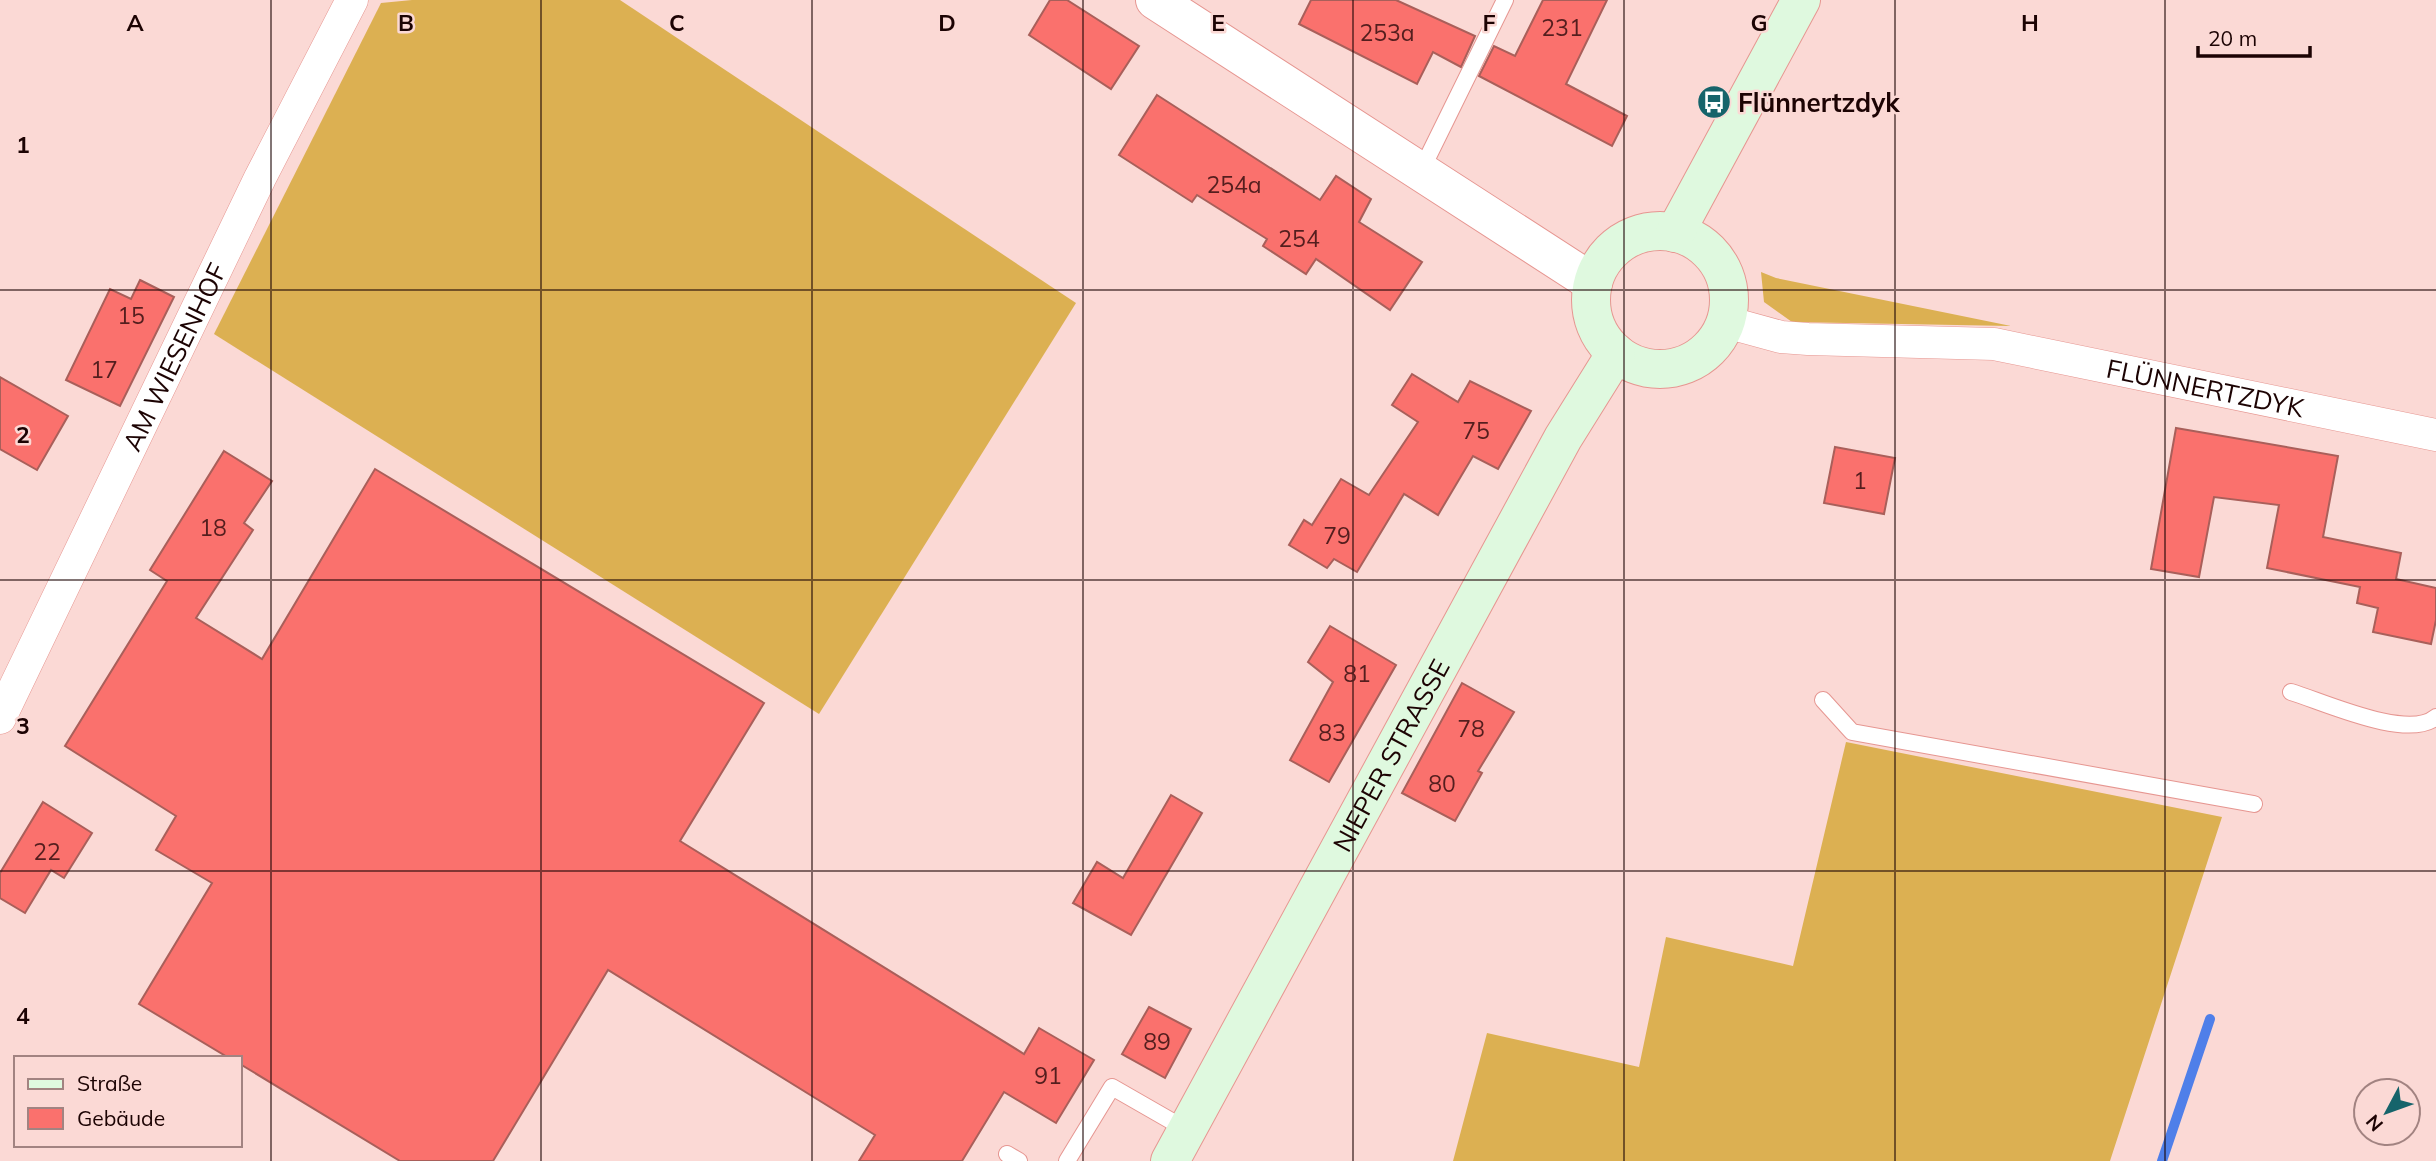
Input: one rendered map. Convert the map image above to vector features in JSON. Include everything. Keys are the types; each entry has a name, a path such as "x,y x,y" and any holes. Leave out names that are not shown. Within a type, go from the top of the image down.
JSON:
{"main road":[{"path":"1675,233 1801,0"},
{"path":"1654,231 1675,233 1697,241 1714,257 1726,276 1730,299 1726,322 1718,340 1704,354 1670,369 1650,369 1616,353 1602,339 1594,321 1593,283 1601,264 1615,247 1633,236 1654,231"},
{"name":"NIEPER STRASSE","path":"1178,1146 1563,438 1616,353"}],"street":[{"name":"AM WIESENHOF","path":"0,718 260,178 352,0"},
{"path":"1155,0 1593,283"},
{"name":"FLÜNNERTZDYK","path":"1726,322 1781,337 1994,344 2436,435"}],"lane":[{"path":"1421,171 1505,0"},
{"path":"2291,692 2399,727 2431,721 2436,717"},
{"path":"1823,700 1852,732 2254,804"},
{"path":"1068,1161 1112,1087 1178,1146"}],"shaded area":[{"path":"412,0 620,0 1076,303 819,714 214,334 381,3"},
{"path":"1761,272 1776,278 2011,326 1792,322 1764,302"},
{"path":"1846,742 2222,817 2110,1161 1453,1161 1487,1033 1639,1067 1666,937 1793,966"}],"building":[{"path":"1050,0 1067,0 1139,46 1111,89 1029,35"},
{"path":"1311,0 1396,0 1475,36 1461,67 1433,52 1417,84 1299,24"},
{"path":"1543,0 1607,0 1566,84 1627,116 1612,146 1479,76 1494,46 1515,56"},
{"path":"1157,95 1320,200 1336,176 1371,199 1359,222 1422,262 1390,310 1316,259 1306,274 1263,246 1267,239 1197,195 1192,202 1119,155"},
{"path":"140,280 174,297 120,406 66,380 110,289 131,299"},
{"path":"1412,374 1458,402 1470,381 1531,411 1498,469 1473,456 1438,515 1404,494 1357,572 1334,559 1327,568 1289,545 1304,520 1312,525 1341,479 1369,495 1418,422 1392,405"},
{"path":"0,377 68,416 37,470 0,449"},
{"path":"2176,428 2338,456 2323,537 2401,553 2396,579 2436,588 2436,620 2431,644 2373,632 2378,608 2357,603 2360,587 2267,568 2279,505 2214,497 2199,577 2151,569"},
{"path":"1835,447 1895,458 1884,514 1824,503"},
{"path":"224,451 272,481 244,523 253,530 196,618 262,659 375,469 764,703 680,841 1024,1054 1039,1028 1094,1060 1056,1123 1004,1092 962,1161 859,1161 875,1135 608,970 493,1161 400,1161 242,1065 242,1056 226,1056 139,1004 212,883 156,850 176,816 65,746 167,581 150,570"},
{"path":"1330,626 1396,665 1329,782 1290,760 1333,682 1308,662"},
{"path":"1462,683 1514,712 1478,771 1482,773 1455,821 1402,793"},
{"path":"1171,795 1202,813 1131,935 1073,903 1097,862 1123,878"},
{"path":"43,802 92,833 64,878 51,870 25,913 0,898 0,873"},
{"path":"1149,1007 1191,1029 1165,1078 1122,1054"}],"waterway":[{"path":"2162,1161 2210,1019"}],"place":[{"name":"Flünnertzdyk","path":"1714,102"}]}
